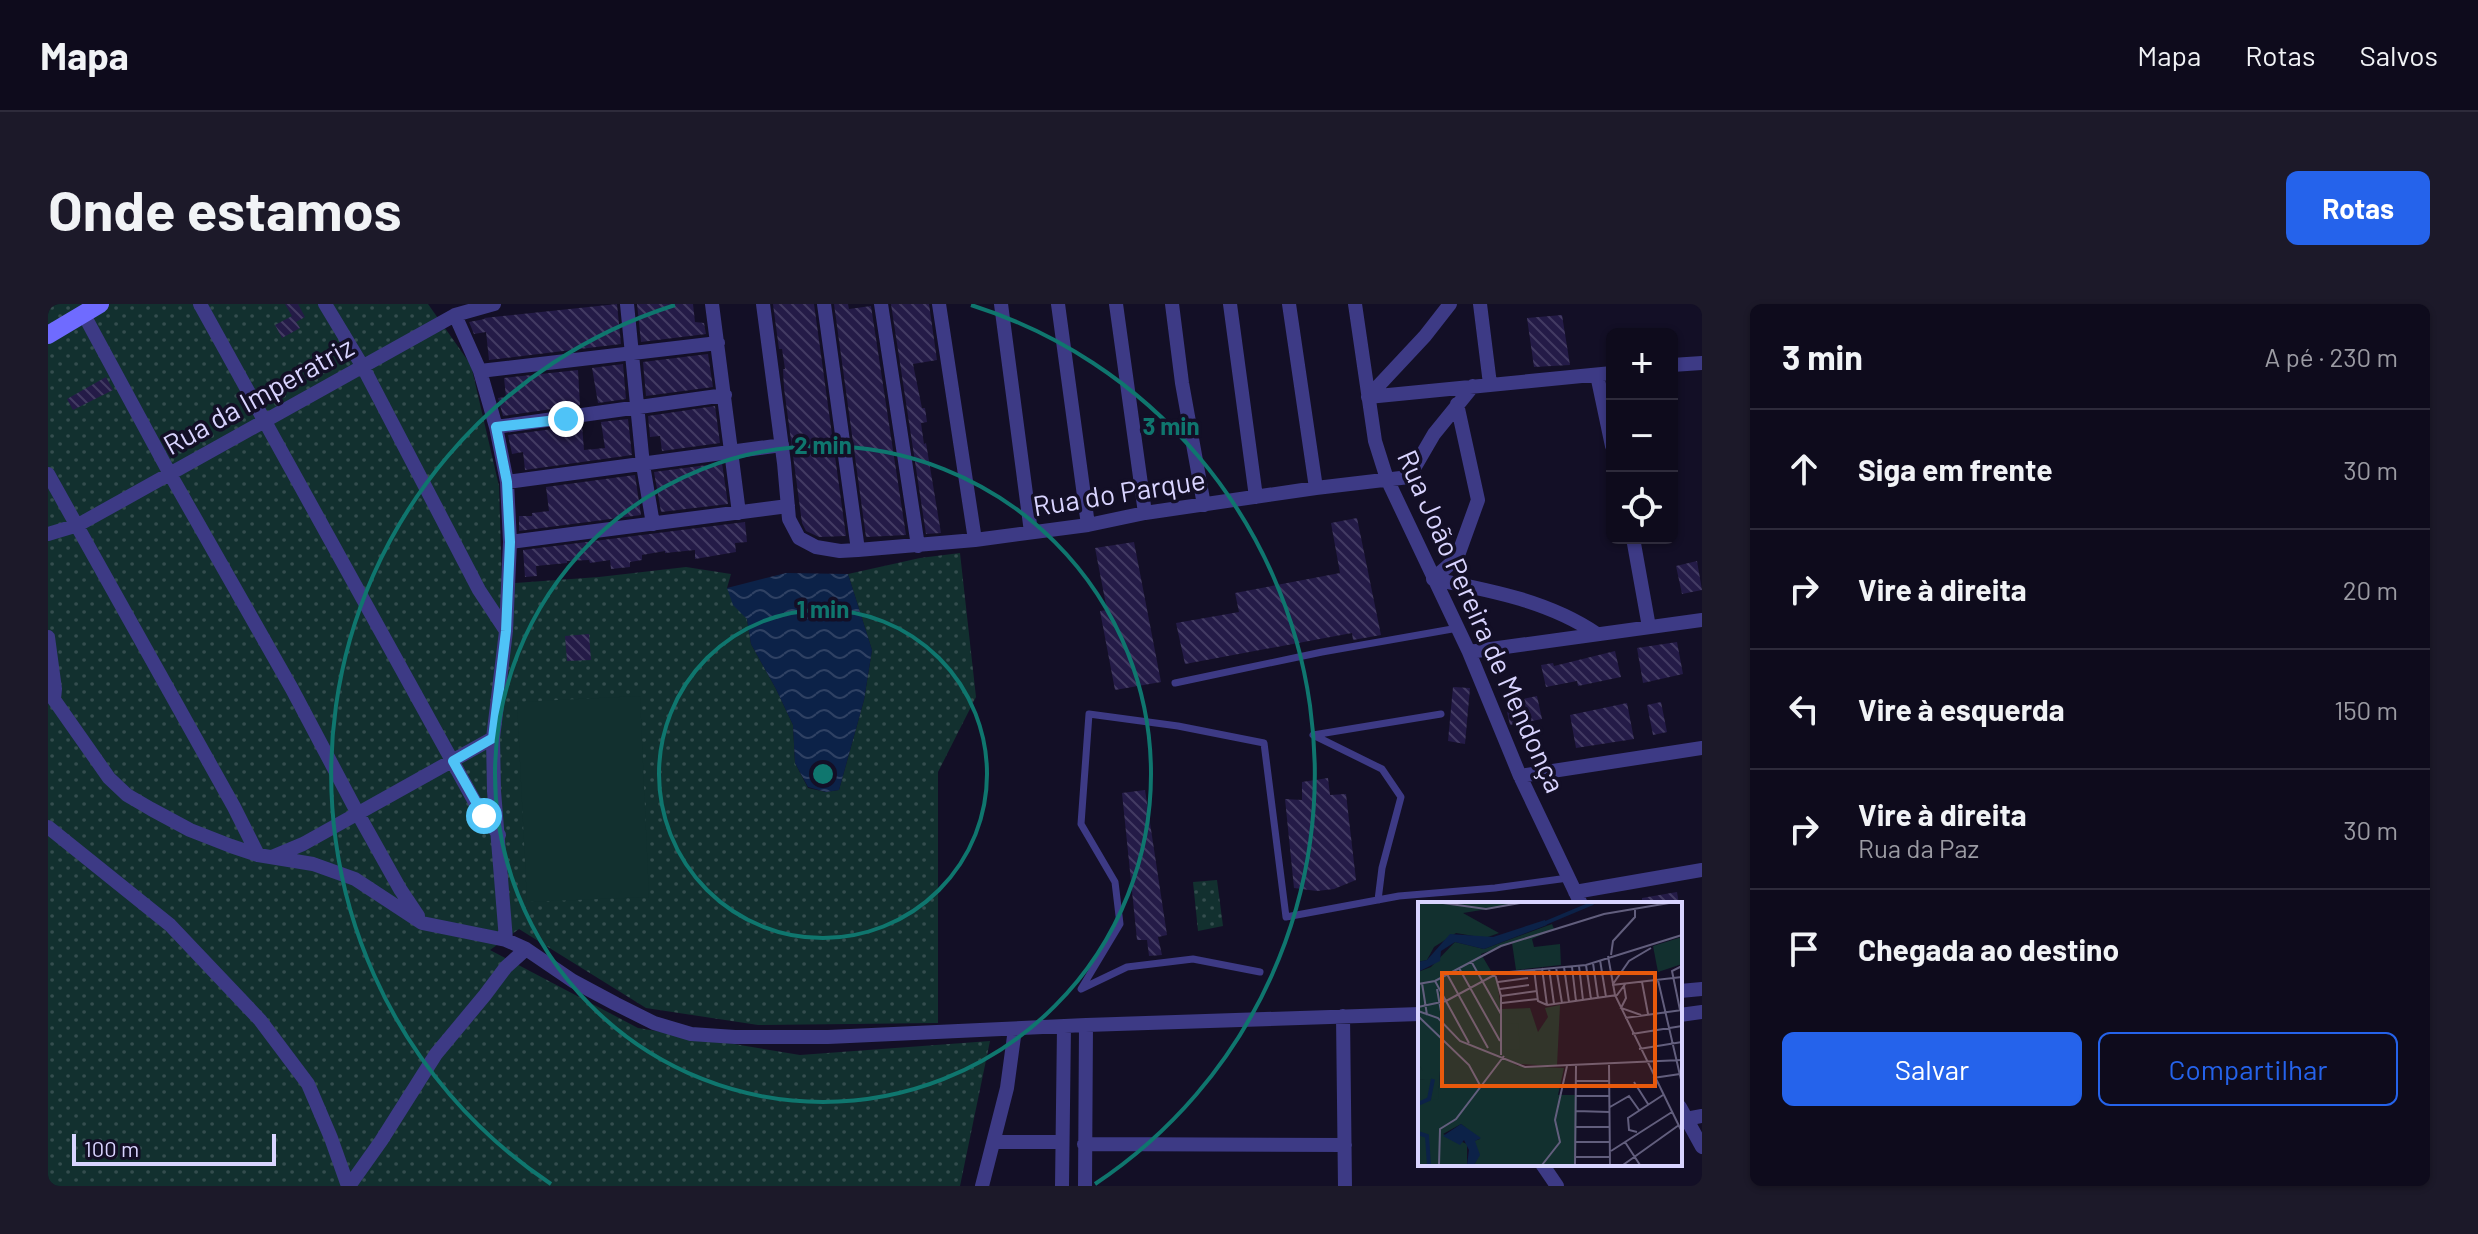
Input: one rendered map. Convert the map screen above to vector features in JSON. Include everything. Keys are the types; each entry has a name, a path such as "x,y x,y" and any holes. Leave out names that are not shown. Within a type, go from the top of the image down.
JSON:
{"street":[{"path":"200,304 476,804 499,836"},
{"path":"325,304 363,367 479,590 506,631"},
{"name":"Rua da Imperatriz","path":"48,534 78,525 455,315 494,304"},
{"path":"627,304 643,465 653,524"},
{"path":"712,304 739,513"},
{"path":"510,542 788,506 763,304"},
{"path":"824,304 858,550"},
{"path":"881,304 918,546"},
{"path":"939,304 975,540"},
{"path":"1001,304 1031,532"},
{"path":"1058,304 1088,525"},
{"path":"1116,304 1145,513"},
{"path":"1172,304 1182,383 1204,505"},
{"path":"1230,304 1256,497"},
{"path":"1289,304 1316,488"},
{"name":"Rua João Pereira de Mendonça","path":"1355,304 1375,441 1387,479 1469,652 1520,776 1575,891"},
{"path":"1368,397 1425,336 1450,304"},
{"path":"1480,304 1490,384"},
{"path":"48,335 92,308 170,474 292,689 400,889 422,923"},
{"path":"455,315 480,371 507,482 510,542 506,631 493,738 494,791 506,940"},
{"path":"480,371 718,343"},
{"path":"1678,365 1702,363"},
{"path":"1368,397 1604,374 1607,400"},
{"path":"1433,579 1457,558 1478,500 1457,404 1473,386"},
{"path":"496,427 725,395"},
{"name":"Rua do Parque","path":"788,506 789,519 799,538 808,544 840,551 975,540 1316,488 1409,477 1422,452 1457,404"},
{"path":"507,482 782,445"},
{"path":"48,474 264,856"},
{"path":"1634,544 1649,627"},
{"path":"1433,579 1530,602 1579,621 1597,634"},
{"path":"1469,652 1702,620"},
{"path":"48,637 55,689 51,695 92,756 127,795 190,830 264,856 313,864 355,879 422,923 506,940 616,1004 654,1023 691,1034 828,1037 1418,1014"},
{"path":"264,856 303,844 493,738"},
{"path":"1520,776 1702,748"},
{"path":"48,827 170,925 260,1020 308,1084 348,1186"},
{"path":"1575,891 1702,870"},
{"path":"348,1186 381,1141 436,1054 506,967 526,949"},
{"path":"1682,991 1702,989"},
{"path":"1682,1015 1702,1012"},
{"path":"1343,1016 1345,1186"},
{"path":"1085,1186 1086,1025"},
{"path":"1062,1186 1064,1026"},
{"path":"982,1186 1007,1088 1015,1029"},
{"path":"1683,1113 1702,1116"},
{"path":"1683,1113 1702,1147"},
{"path":"995,1142 1062,1142"},
{"path":"1084,1144 1345,1145"},
{"path":"1543,1166 1557,1186"}],"lane":[{"path":"1175,683 1458,628"},
{"path":"1260,972 1193,959 1127,967 1081,989 1120,924 1115,882 1081,824 1089,714 1178,726 1264,743 1286,917 1378,900 1575,891"},
{"path":"1378,900 1382,868 1401,797 1382,769 1313,735 1441,714"}],"green space":[{"path":"48,304 428,304 471,365 499,486 502,584 686,567 731,574 727,588 747,619 751,644 793,725 795,763 808,788 826,792 839,790 864,700 872,650 848,574 920,558 960,553 976,697 938,772 938,1023 758,1025 646,1008 519,929 490,950 638,1028 800,1055 990,1041 960,1186 48,1186"},
{"path":"640,696 649,897 527,902 517,702"},
{"path":"1217,880 1223,926 1198,931 1193,882"}],"water":[{"path":"786,573 848,574 872,650 864,700 839,790 826,792 808,787 795,763 793,725 751,644 747,619 733,605 727,588"}],"building":[{"path":"285,304 298,304 305,317 296,322 300,328 282,338 275,325 292,316"},
{"path":"617,304 621,344 489,360 486,332 474,334 469,322 484,318"},
{"path":"637,304 693,304 695,322 704,323 706,334 641,342"},
{"path":"773,304 814,304 846,536 819,537 806,531 802,523 784,388 785,369"},
{"path":"834,304 848,304 849,309 871,306 906,535 866,537"},
{"path":"891,304 929,304 937,360 913,364 922,408 925,408 927,422 921,423 941,533 926,534"},
{"path":"1562,315 1570,365 1534,367 1527,318"},
{"path":"708,354 713,387 646,396 643,362"},
{"path":"623,364 626,399 598,403 592,368"},
{"path":"578,370 580,405 503,416 498,398 506,397 504,378"},
{"path":"106,377 113,390 73,410 67,399"},
{"path":"715,406 720,443 662,451 660,436 650,437 648,416"},
{"path":"628,419 632,455 525,470 523,452 512,454 508,435 582,425 584,450 605,448 601,422"},
{"path":"722,463 728,504 661,512 654,472"},
{"path":"635,475 641,515 519,531 519,516 549,511 546,487"},
{"path":"1357,518 1381,635 1353,640 1352,633 1185,664 1176,623 1239,612 1235,593 1340,573 1331,523"},
{"path":"745,522 747,542 735,543 736,552 695,559 695,550 665,551 642,555 642,560 630,562 630,567 611,569 610,560 590,563 589,560 567,561 536,566 537,576 525,577 523,550"},
{"path":"1134,542 1161,682 1115,690 1100,611 1107,610 1095,548"},
{"path":"1697,561 1702,590 1682,594 1676,566"},
{"path":"589,634 591,660 567,661 565,636"},
{"path":"1677,642 1683,674 1643,683 1637,648"},
{"path":"1615,651 1621,677 1578,686 1577,681 1546,687 1541,665 1553,663 1554,666"},
{"path":"1453,687 1470,688 1465,744 1448,741"},
{"path":"1537,696 1542,719 1510,725 1505,703"},
{"path":"1661,702 1667,732 1653,735 1647,705"},
{"path":"1627,703 1634,739 1576,748 1570,715"},
{"path":"1328,778 1330,795 1346,794 1356,880 1334,889 1317,891 1294,888 1285,799 1302,800 1302,782"},
{"path":"1145,790 1167,935 1158,937 1162,955 1149,956 1147,940 1137,940 1122,793"},
{"path":"1677,892 1679,902 1642,902 1642,898"}],"route":[{"path":"484,816 453,761 493,738 506,631 510,542 507,482 496,427 566,419"}]}
